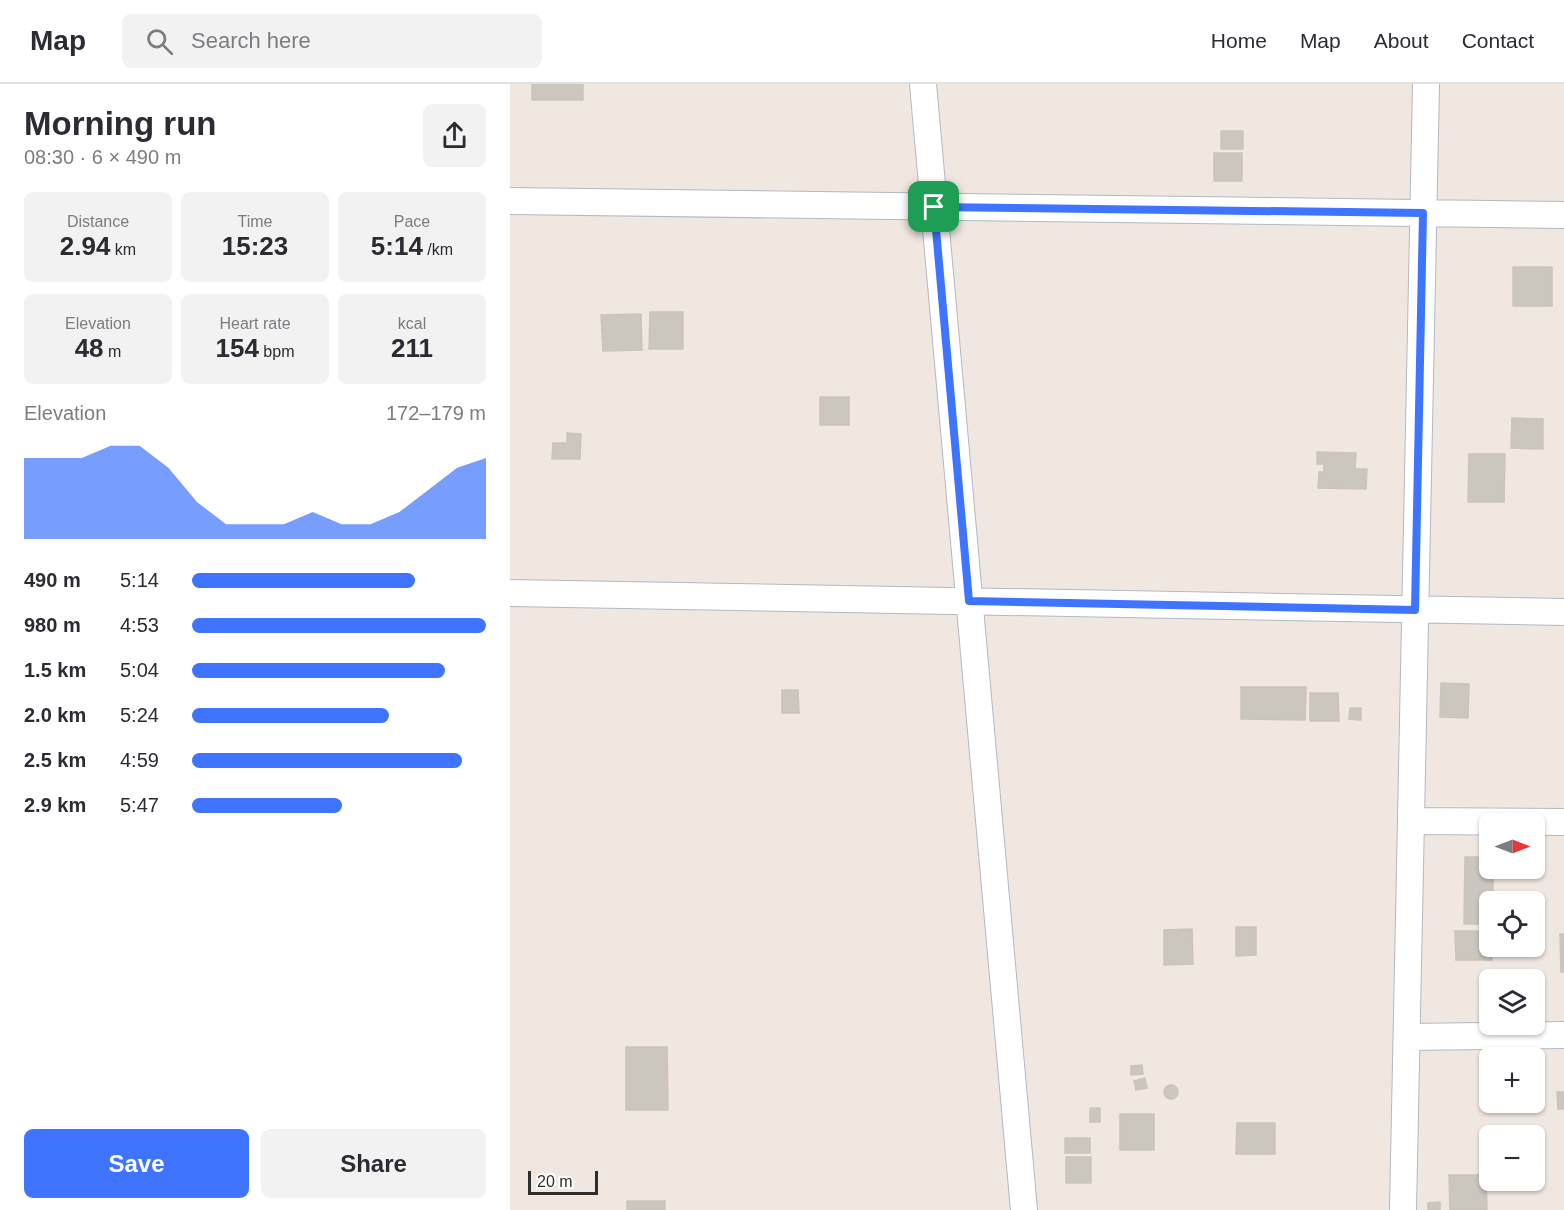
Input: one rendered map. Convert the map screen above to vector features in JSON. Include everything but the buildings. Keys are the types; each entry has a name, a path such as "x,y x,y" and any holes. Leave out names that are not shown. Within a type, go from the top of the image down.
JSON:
{"street":[{"path":"923,84 1024,1210"},
{"path":"1403,1210 1426,84"},
{"path":"510,201 1564,215"},
{"path":"510,593 1564,612"},
{"path":"1411,821 1564,822"},
{"path":"1407,1037 1564,1035"}],"route":[{"path":"934,207 1423,213 1415,610 969,601 934,207"}]}
